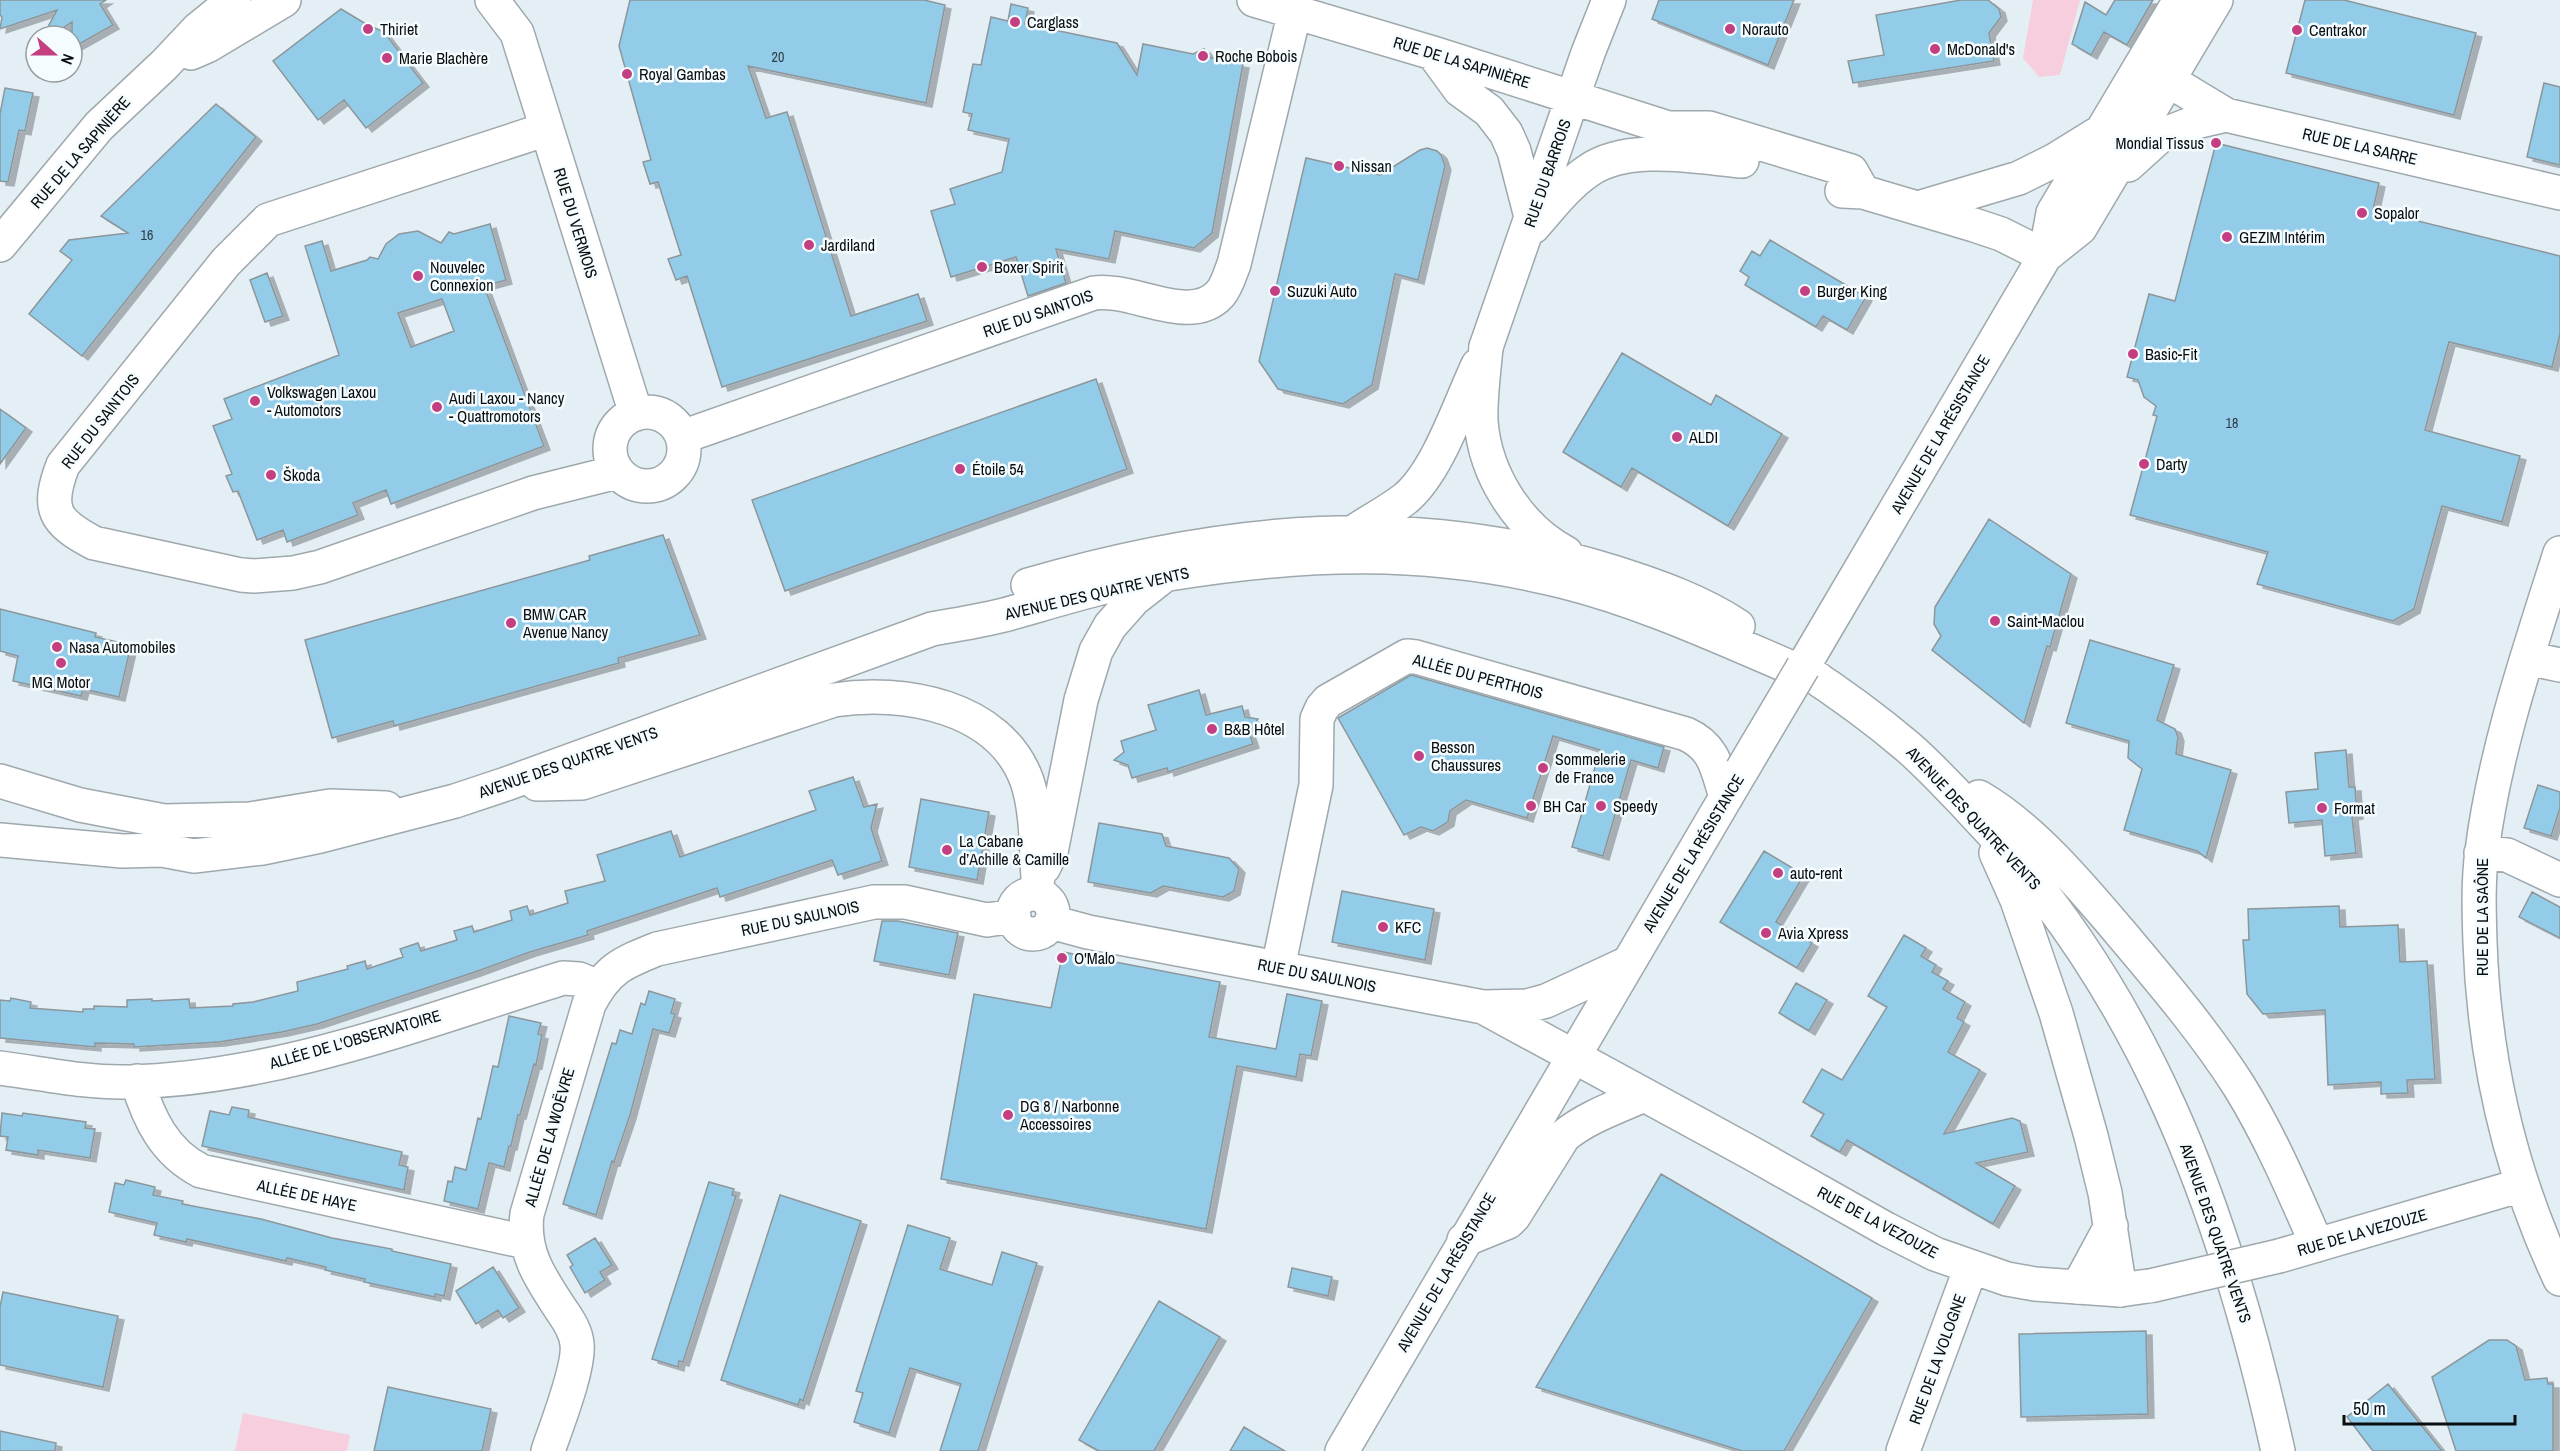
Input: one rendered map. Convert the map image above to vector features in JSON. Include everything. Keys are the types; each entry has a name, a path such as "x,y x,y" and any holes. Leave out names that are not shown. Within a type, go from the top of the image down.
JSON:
{"street":[{"name":"RUE DE LA SAPINIÈRE","path":"0,245 99,126 164,65 198,28 234,0"},
{"name":"RUE DE LA SAPINIÈRE","path":"164,65 207,46 284,0"},
{"name":"RUE DU VERMOIS","path":"492,0 517,33 636,414"},
{"name":"RUE DU VERMOIS","path":"517,33 520,0"},
{"name":"RUE DE LA SAPINIÈRE","path":"1254,0 1433,53 1668,128 1690,144 1843,191 1863,192 2001,234 2045,256"},
{"name":"RUE DU BARROIS","path":"1486,346 1609,0"},
{"name":"AVENUE DE LA RÉSISTANCE","path":"1342,1451 1464,1240 2045,256 2053,213 2180,0"},
{"path":"2168,80 2160,65 2163,52 2195,0"},
{"name":"AVENUE DE LA RÉSISTANCE","path":"2045,256 2080,228 2216,0"},
{"name":"RUE DU SAINTOIS","path":"682,437 1094,293 1116,292 1178,307 1196,307 1211,302 1227,284 1234,264 1295,12"},
{"path":"1433,53 1460,90 1489,111 1506,133 1514,151 1528,226"},
{"name":"RUE DE LA SARRE","path":"2168,80 2226,115 2560,193"},
{"path":"2107,184 2160,136 2196,122 2226,115"},
{"name":"RUE DE LA SAPINIÈRE","path":"1668,128 1709,128 1851,171 1863,192"},
{"name":"RUE DU SAINTOIS","path":"547,129 268,220 226,262 63,465 53,494 55,508 60,520 73,532 94,543 254,576 293,573 320,567 533,493 617,472"},
{"path":"1918,208 2019,178 2055,160 2101,131"},
{"path":"1528,226 1577,179 1617,157 1662,155 1742,160"},
{"path":"1356,531 1405,498 1420,483 1435,458 1486,346"},
{"path":"1486,346 1481,420 1485,444 1498,480 1526,524 1542,538 1585,563"},
{"path":"656,413 666,417 674,423 682,437 684,446 681,465 669,480 651,487 632,484 617,472 612,461 611,438 625,419 636,414 656,413"},
{"name":"AVENUE DES QUATRE VENTS","path":"0,840 122,851 162,850 194,856 262,848 427,808 506,784 932,629 995,595 1102,564 1184,548 1268,536 1356,531 1468,540 1585,563 1667,590 1718,613 1818,679 1870,717 1935,773 1982,821 2043,891 2074,934 2114,997 2163,1090 2202,1184 2225,1251 2260,1371 2278,1451"},
{"name":"RUE DE LA SAÔNE","path":"2560,553 2508,720 2494,779 2481,853 2479,906 2485,1020 2496,1090 2522,1185 2560,1280"},
{"name":"AVENUE DES QUATRE VENTS","path":"932,629 1002,615 1166,574 1266,560 1342,555 1433,558 1561,581 1644,607 1818,679"},
{"path":"1029,896 1051,852 1082,700 1096,651 1110,626 1134,599 1166,574"},
{"name":"ALLÉE DU PERTHOIS","path":"1278,968 1316,785 1317,719 1328,701 1407,656 1686,734 1698,739 1710,751 1734,783"},
{"path":"2527,658 2560,664"},
{"path":"506,784 582,783 834,700 885,696 906,699 955,711 971,718 999,740 1016,760 1026,780 1032,801 1029,896"},
{"path":"1935,773 2002,811 2082,886 2187,1014 2238,1086 2281,1161 2317,1245"},
{"path":"0,781 80,805 164,821 250,819 330,806 427,808"},
{"path":"1982,821 2017,900 2056,1013 2091,1136 2111,1226 2135,1288"},
{"path":"2481,853 2507,855 2560,880"},
{"name":"AVENUE DES QUATRE VENTS","path":"0,859 85,869 122,870 168,869 194,856"},
{"name":"RUE DU SAULNOIS","path":"598,987 610,972 623,963 657,949 874,902 905,902 987,920 1029,896 1044,897 1053,911 1051,922 1088,932 1482,1007 1573,1056"},
{"path":"1482,1007 1527,1006 1546,1001 1628,963"},
{"name":"ALLÉE DE L'OBSERVATOIRE","path":"0,1068 100,1080 137,1081 212,1074 322,1052 563,978 579,979 598,987"},
{"name":"ALLÉE DE LA WOËVRE","path":"548,1451 577,1355 576,1337 535,1271 526,1242 525,1228 531,1196 584,1018 598,987"},
{"name":"RUE DE LA VEZOUZE","path":"1573,1056 1928,1251 2016,1281 2078,1287 2135,1288 2279,1256 2522,1185"},
{"name":"ALLÉE DE HAYE","path":"137,1081 145,1106 162,1138 174,1154 201,1171 526,1242"},
{"path":"1464,1240 1508,1222 1514,1216 1564,1136 1571,1130 1603,1112 1644,1095"},
{"path":"2078,1287 2111,1226"},
{"name":"RUE DE LA VOLOGNE","path":"1904,1451 1971,1267"}],"shaded area":[{"path":"2033,0 2080,0 2060,75 2039,77 2023,58"},
{"path":"243,1413 350,1435 347,1451 235,1451"}],"building":[{"path":"0,0 106,0 100,4 113,25 84,41 84,24 72,24 72,22 49,24 57,10 0,29 2,17"},
{"path":"630,0 924,0 945,5 926,103 748,66 766,118 787,112 851,316 918,294 927,321 722,387 687,276 676,280 668,259 681,255 658,182 650,184 643,162 651,160 619,46"},
{"name":"Norauto","path":"1659,0 1794,0 1768,65 1652,19"},
{"name":"McDonald's","path":"1961,0 1988,0 1999,9 2001,17 1989,33 1994,61 1853,83 1848,61 1884,55 1876,15"},
{"path":"2115,0 2153,0 2127,45 2104,32 2091,55 2072,44 2085,2 2106,15"},
{"path":"2305,0 2344,0 2476,33 2454,115 2286,73"},
{"path":"1011,4 1028,8 1025,24 1117,43 1137,75 1143,44 1193,54 1204,49 1211,58 1243,64 1212,233 1194,248 1115,231 1109,259 1056,249 1066,283 1028,296 1016,257 951,277 931,211 955,204 950,189 1002,172 1009,139 968,130 972,114 963,112 973,64 981,65 991,17 1008,21"},
{"path":"341,9 384,32 423,83 366,128 344,100 318,120 273,61"},
{"path":"2544,83 2560,87 2560,165 2527,157"},
{"path":"5,88 33,93 25,131 19,130 8,182 0,181 0,114"},
{"path":"216,104 256,137 82,356 29,314 72,260 60,251 69,240 128,233 101,216"},
{"path":"2216,143 2379,183 2373,210 2560,256 2560,334 2552,367 2449,342 2425,430 2520,456 2502,522 2442,506 2414,609 2393,621 2257,584 2268,552 2130,515 2157,416 2153,415 2156,406 2144,397 2138,380 2127,377 2149,294 2175,301"},
{"path":"1427,148 1441,155 1445,166 1418,280 1395,274 1372,385 1343,404 1278,389 1259,361 1306,158 1380,175"},
{"path":"490,224 506,280 484,286 544,446 391,504 386,490 353,503 358,515 287,542 283,530 257,540 238,491 233,492 226,476 232,474 213,426 232,419 224,399 339,355 305,246 322,241 331,271 367,260 370,257 378,259 386,244 399,234 418,231 441,243 449,232 454,234","holes":["442,299 454,331 411,347 398,313"]},
{"name":"Burger King","path":"1770,240 1866,297 1847,330 1823,316 1816,327 1745,285 1749,277 1740,271 1752,251 1760,256"},
{"path":"267,273 283,316 265,322 250,280"},
{"name":"ALDI","path":"1622,353 1711,405 1716,395 1782,434 1728,526 1632,468 1621,487 1563,452"},
{"path":"1096,379 1127,469 785,591 752,500"},
{"path":"0,409 26,428 0,464"},
{"name":"Saint-Maclou","path":"1989,519 2071,574 2050,647 2047,646 2024,723 1932,650 1941,636 1934,624 1935,607"},
{"path":"663,535 700,635 618,658 619,663 394,726 393,721 332,738 305,640 590,560 589,556"},
{"path":"0,609 96,633 95,637 131,645 119,697 83,689 81,696 13,681 18,656 0,651"},
{"path":"2090,640 2174,665 2157,720 2175,729 2178,737 2176,754 2231,770 2206,858 2197,851 2124,830 2142,769 2128,758 2129,741 2066,723"},
{"path":"1411,675 1664,747 1658,768 1631,760 1603,856 1572,847 1600,750 1553,736 1527,818 1466,800 1450,811 1448,822 1433,831 1421,827 1404,835 1338,718"},
{"path":"1199,690 1206,715 1242,706 1245,717 1258,719 1249,732 1253,744 1168,772 1167,768 1132,778 1128,765 1114,760 1124,752 1121,741 1156,730 1148,705"},
{"name":"Format","path":"2346,750 2349,787 2355,787 2357,815 2352,816 2356,853 2325,856 2322,820 2289,823 2286,792 2318,789 2315,753"},
{"path":"853,777 864,807 877,804 871,828 882,861 838,875 832,860 720,897 717,888 587,931 588,935 530,952 317,1024 282,1032 219,1042 134,1047 134,1044 95,1043 95,1047 0,1038 0,1000 10,1001 11,998 31,1002 30,1008 83,1012 83,1009 94,1009 94,1006 127,1007 127,1000 152,999 152,1001 189,999 190,1008 233,1006 233,1004 253,1002 298,991 297,982 348,969 347,966 365,961 367,969 403,957 400,949 418,943 421,951 457,940 454,931 472,926 474,932 512,920 510,911 527,906 530,915 568,903 565,891 605,881 597,855 671,831 680,857 816,810 809,791"},
{"path":"2538,785 2560,792 2560,808 2551,836 2524,828"},
{"name":"La Cabane d’Achille & Camille","path":"921,799 989,812 977,880 909,867"},
{"path":"1099,823 1162,834 1166,846 1229,858 1239,869 1234,891 1223,897 1163,886 1151,893 1088,882"},
{"name":"Avia Xpress","path":"1764,851 1804,875 1776,922 1812,943 1797,968 1720,922"},
{"name":"KFC","path":"1342,891 1434,909 1425,960 1332,942"},
{"path":"2532,892 2560,907 2560,938 2519,917"},
{"path":"2339,906 2340,927 2398,925 2400,962 2427,961 2435,1079 2407,1080 2408,1093 2381,1094 2381,1082 2328,1085 2325,1010 2263,1014 2247,994 2243,940 2249,940 2248,909"},
{"path":"882,921 898,921 958,933 949,975 874,961"},
{"path":"1904,935 1926,948 1921,956 1936,965 1932,972 1948,981 1943,989 1965,1002 1957,1018 1964,1022 1948,1052 1980,1070 1944,1134 2012,1118 2020,1121 2028,1152 1976,1163 2015,1186 1993,1224 1847,1140 1840,1152 1811,1136 1824,1114 1803,1102 1822,1069 1842,1080 1887,1007 1868,996"},
{"path":"1063,952 1220,982 1209,1037 1276,1049 1287,994 1322,1001 1311,1056 1300,1054 1296,1077 1237,1066 1206,1229 941,1179 974,994 1051,1008"},
{"path":"1796,983 1827,1000 1809,1031 1779,1013"},
{"path":"649,991 675,999 671,1013 675,1014 669,1033 653,1029 630,1115 614,1162 612,1161 596,1215 563,1204 612,1043 616,1044 620,1030 632,1034 641,1003 645,1005"},
{"path":"509,1016 541,1023 538,1034 542,1035 536,1065 534,1064 504,1167 489,1163 478,1209 444,1201 448,1181 452,1182 455,1167 466,1170 493,1066 498,1067"},
{"path":"232,1107 249,1110 248,1117 402,1152 399,1165 408,1167 404,1190 202,1146 210,1111 229,1115"},
{"path":"2,1113 22,1116 23,1113 86,1122 85,1128 95,1129 90,1158 38,1150 38,1155 6,1150 8,1137 0,1136"},
{"path":"1661,1174 1872,1298 1784,1451 1742,1451 1536,1387"},
{"path":"126,1180 155,1187 153,1195 183,1201 182,1204 261,1219 332,1238 392,1249 392,1251 451,1264 444,1296 435,1294 435,1297 364,1282 365,1279 287,1258 286,1261 187,1239 186,1242 154,1235 157,1223 109,1212 115,1183 124,1185"},
{"path":"709,1182 734,1189 732,1195 736,1196 683,1362 679,1361 678,1367 652,1359"},
{"path":"780,1195 861,1221 803,1401 800,1399 798,1405 721,1380"},
{"path":"908,1225 950,1238 940,1269 992,1285 1002,1252 1037,1263 978,1451 940,1451 961,1384 910,1368 889,1433 854,1422 863,1393 856,1391"},
{"path":"595,1238 612,1265 600,1272 605,1280 585,1293 570,1267 573,1265 567,1255"},
{"path":"493,1267 519,1308 503,1318 498,1310 476,1324 456,1291"},
{"path":"1292,1268 1332,1277 1328,1296 1288,1287"},
{"path":"3,1292 118,1316 103,1387 0,1365 0,1307"},
{"path":"1159,1301 1220,1337 1154,1451 1099,1451 1079,1440"},
{"path":"2146,1331 2148,1414 2021,1417 2019,1334"},
{"path":"2489,1340 2507,1340 2516,1346 2525,1380 2547,1378 2548,1384 2553,1384 2553,1451 2456,1451 2432,1377"},
{"path":"2388,1384 2442,1451 2373,1451 2347,1417"},
{"path":"388,1387 491,1409 482,1451 374,1451"},
{"path":"1244,1427 1257,1435 1285,1451 1230,1451"},
{"path":"0,1431 56,1443 55,1451 0,1451"}],"place":[{"name":"Carglass","path":"1015,22"},
{"name":"Thiriet","path":"368,29"},
{"name":"Norauto","path":"1730,29"},
{"name":"Centrakor","path":"2297,30"},
{"name":"McDonald's","path":"1935,49"},
{"name":"Roche Bobois","path":"1203,56"},
{"name":"Marie Blachère","path":"387,58"},
{"name":"Royal Gambas","path":"627,74"},
{"name":"Mondial Tissus","path":"2216,143"},
{"name":"Nissan","path":"1339,166"},
{"name":"Sopalor","path":"2362,213"},
{"name":"GEZIM Intérim","path":"2227,237"},
{"name":"Jardiland","path":"809,245"},
{"name":"Boxer Spirit","path":"982,267"},
{"name":"Nouvelec Connexion","path":"418,276"},
{"name":"Suzuki Auto","path":"1275,291"},
{"name":"Burger King","path":"1805,291"},
{"name":"Basic-Fit","path":"2133,354"},
{"name":"Volkswagen Laxou - Automotors","path":"255,401"},
{"name":"Audi Laxou - Nancy - Quattromotors","path":"437,407"},
{"name":"ALDI","path":"1677,437"},
{"name":"Darty","path":"2144,464"},
{"name":"Étoile 54","path":"960,469"},
{"name":"Škoda","path":"271,475"},
{"name":"Saint-Maclou","path":"1995,621"},
{"name":"BMW CAR Avenue Nancy","path":"511,623"},
{"name":"Nasa Automobiles","path":"57,647"},
{"name":"MG Motor","path":"61,663"},
{"name":"B&B Hôtel","path":"1212,729"},
{"name":"Besson Chaussures","path":"1419,756"},
{"name":"Sommelerie de France","path":"1543,768"},
{"name":"BH Car","path":"1531,806"},
{"name":"Speedy","path":"1601,806"},
{"name":"Format","path":"2322,808"},
{"name":"La Cabane d’Achille & Camille","path":"947,850"},
{"name":"auto-rent","path":"1778,873"},
{"name":"KFC","path":"1383,927"},
{"name":"Avia Xpress","path":"1766,933"},
{"name":"O'Malo","path":"1062,958"},
{"name":"DG 8 / Narbonne Accessoires","path":"1008,1115"}]}
